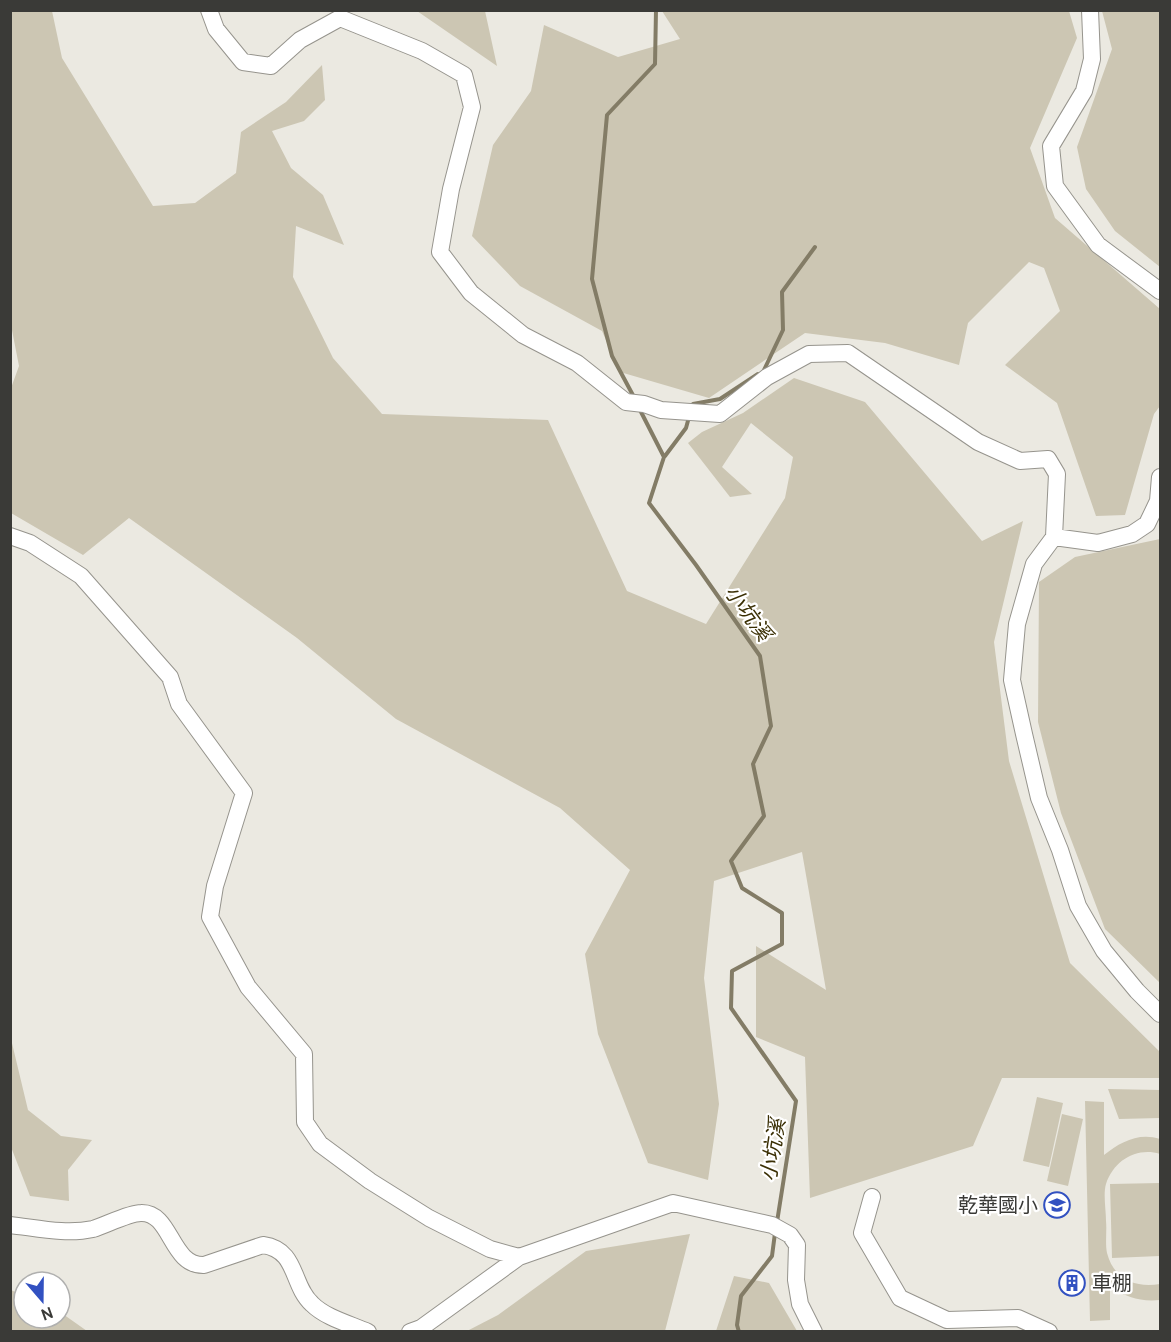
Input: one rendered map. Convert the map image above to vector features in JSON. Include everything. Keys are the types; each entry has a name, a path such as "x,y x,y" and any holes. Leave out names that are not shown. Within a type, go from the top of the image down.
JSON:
{"street":[{"path":"210,10 216,29 243,62 271,66 300,40 340,18 422,51 464,75 472,107 451,189 440,252 471,293 523,335 576,363 626,402 645,404 661,410 720,414 767,377 809,354 848,352 978,442 1020,461 1048,459 1057,474 1054,537 1034,564 1017,624 1012,680 1038,798 1060,850 1078,906 1104,951 1137,991 1161,1014"},
{"path":"1090,10 1092,59 1084,92 1051,146 1055,186 1098,245 1161,291"},
{"path":"1054,537 1098,543 1132,534 1147,524 1158,501 1161,477"},
{"path":"10,536 30,543 81,576 170,677 179,704 244,793 215,886 210,917 248,987 304,1054 305,1122 315,1137 320,1144 370,1181 429,1218 490,1249 519,1257"},
{"path":"872,1197 862,1233 900,1298 947,1320 969,1326 1018,1318 1049,1332"},
{"path":"410,1332 421,1328 519,1257 673,1203 778,1228 790,1235 797,1245 796,1280 800,1304 814,1332"},
{"path":"10,1225 64,1232 92,1229 142,1213 159,1219 179,1252 195,1266 263,1245 271,1246 290,1260 304,1296 312,1304 321,1311 368,1332"}],"shaded area":[{"path":"11,10 52,11 62,58 153,206 195,203 236,173 241,132 286,102 322,65 325,100 304,121 272,131 291,168 323,195 344,245 296,226 293,277 333,358 382,414 548,420 627,591 706,624 785,498 793,457 751,423 722,467 752,494 730,497 688,443 702,432 743,413 794,378 865,402 982,541 1023,521 994,642 1009,761 1070,963 1160,1052 1160,1078 1002,1078 973,1146 810,1198 805,1057 756,1037 756,946 826,990 802,852 714,881 704,978 719,1104 708,1180 648,1163 598,1034 585,954 630,870 560,808 396,719 297,638 129,518 83,555 11,513 11,388 19,366 10,320"},
{"path":"417,11 485,11 497,66"},
{"path":"662,11 1069,11 1077,38 1030,148 1055,218 1160,309 1160,406 1154,414 1125,515 1096,516 1057,403 1005,365 1060,311 1044,268 1029,262 968,323 959,365 885,343 805,333 709,398 620,372 602,331 520,286 472,236 493,145 531,91 544,25 618,57 680,39"},
{"path":"1102,11 1160,11 1160,267 1115,231 1086,189 1077,147 1112,49"},
{"path":"1160,539 1160,983 1105,929 1061,813 1038,722 1039,582 1075,557"},
{"path":"11,1039 28,1110 61,1136 92,1140 68,1170 69,1201 30,1196 11,1147"},
{"path":"1108,1089 1160,1090 1160,1118 1119,1119"},
{"path":"1037,1097 1063,1103 1049,1167 1023,1161"},
{"path":"1085,1101 1104,1102 1104,1155 1117,1146 1137,1138 1160,1139 1160,1154 1143,1152 1135,1154 1127,1157 1115,1168 1106,1184 1105,1197 1106,1249 1110,1262 1115,1270 1127,1280 1143,1285 1160,1284 1160,1300 1134,1298 1110,1287 1110,1320 1090,1321"},
{"path":"1062,1114 1083,1119 1068,1186 1047,1181"},
{"path":"1160,1183 1160,1256 1112,1258 1110,1184"},
{"path":"690,1234 665,1331 467,1331 498,1315 586,1251"},
{"path":"734,1276 769,1283 797,1331 716,1331"},
{"path":"11,1290 12,1330 72,1330 72,1320 87,1331 11,1331"}],"waterway":[{"name":"小坑溪","path":"635,399 612,356 592,279 607,115 655,64 656,10"},
{"path":"764,370 783,330 782,292 815,247"},
{"path":"692,407 693,404 720,399 758,374"},
{"name":"小坑溪","path":"639,408 664,457 649,503 760,656 771,726 753,764 764,816 731,861 742,888 782,913 782,944 732,971 731,1008 796,1101 777,1222"},
{"path":"665,456 686,428 689,417"},
{"name":"小坑溪","path":"739,1332 737,1325 741,1296 772,1256 775,1233"}],"place":[{"name":"乾華國小","path":"1057,1205"},
{"name":"車棚","path":"1072,1283"}]}
